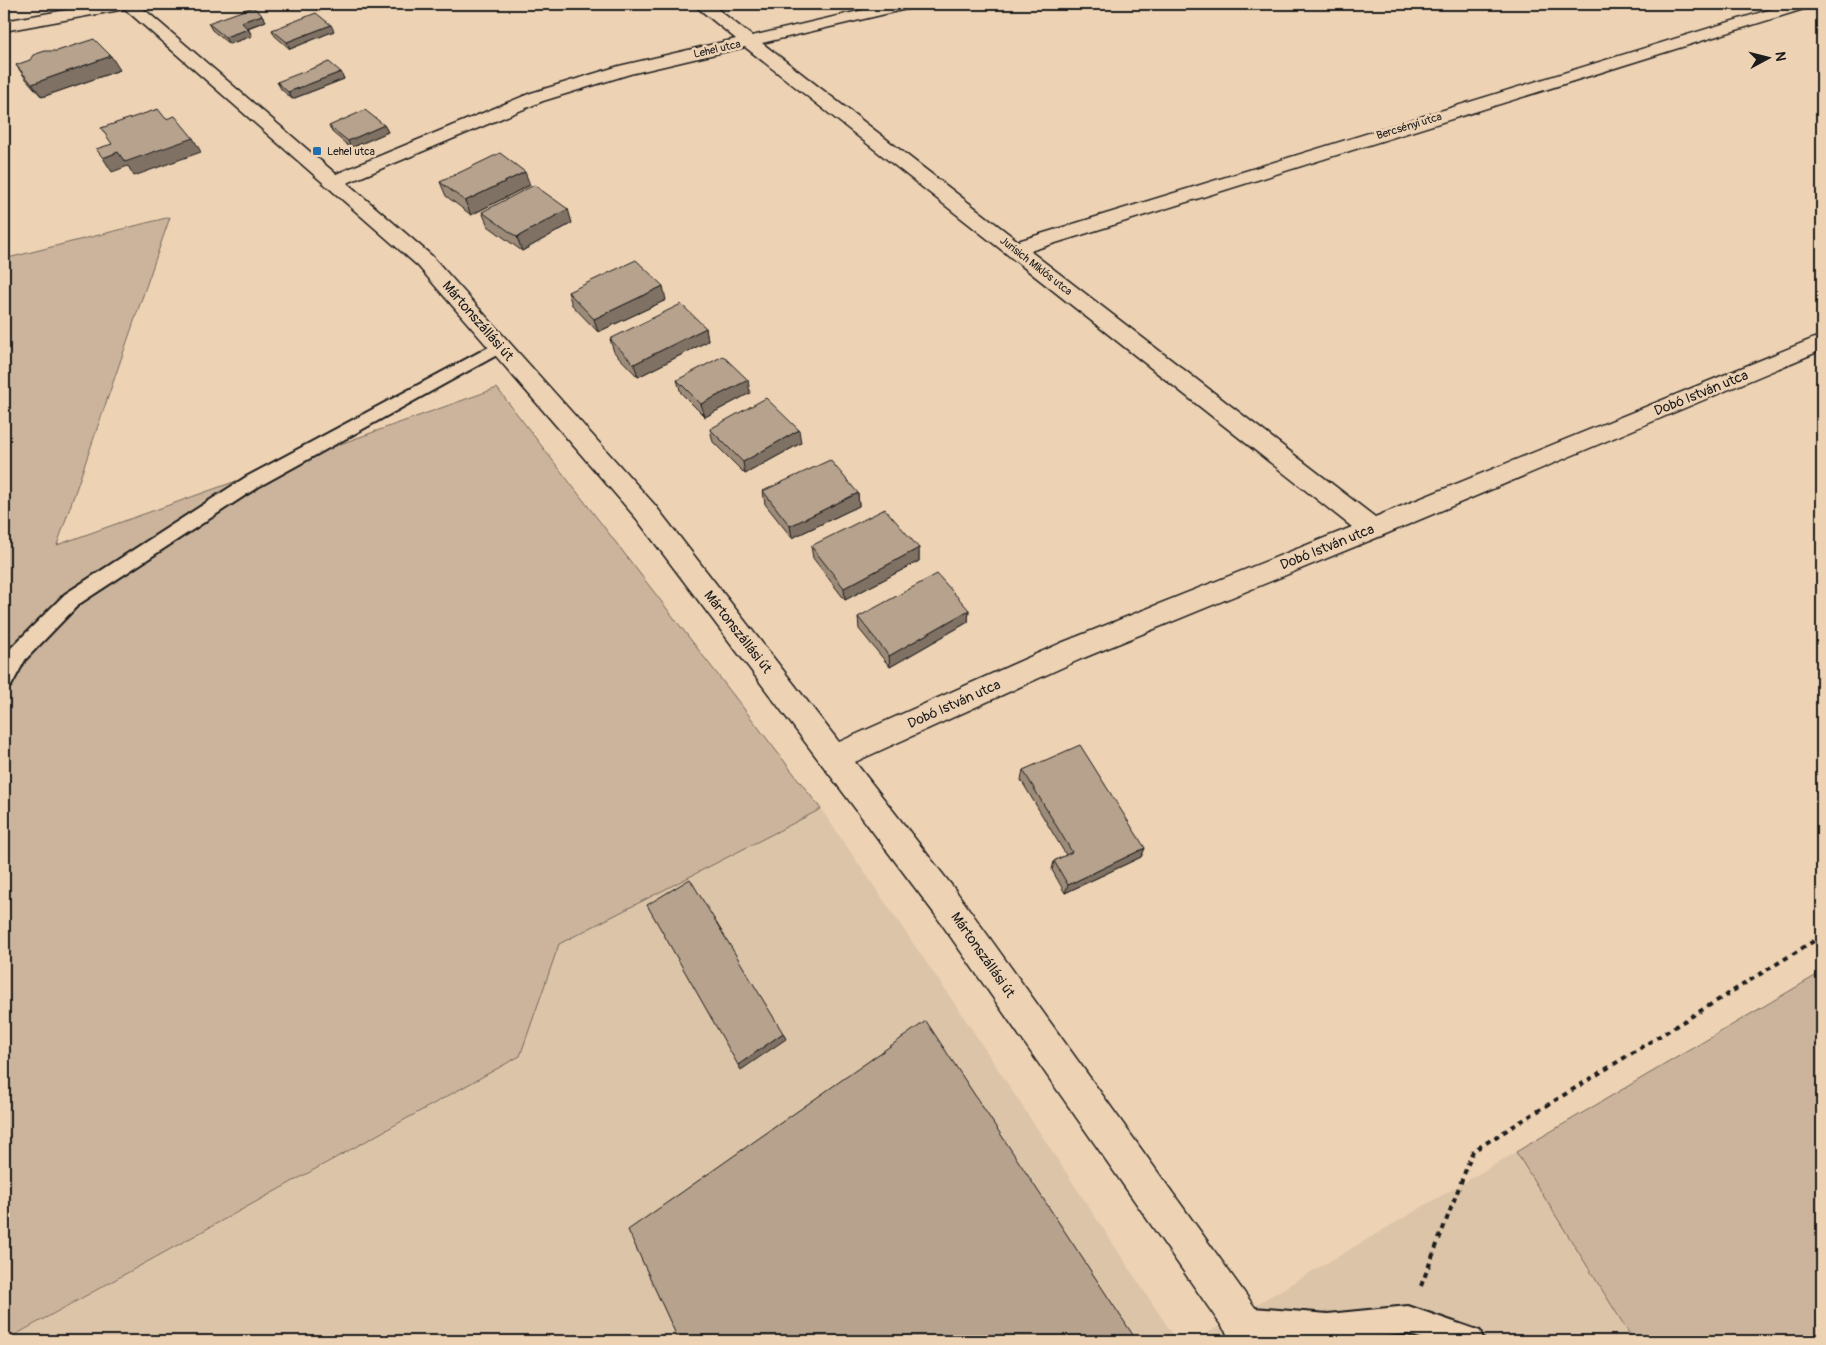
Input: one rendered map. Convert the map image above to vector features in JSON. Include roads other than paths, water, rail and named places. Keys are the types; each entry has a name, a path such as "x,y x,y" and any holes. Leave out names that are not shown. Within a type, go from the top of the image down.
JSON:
{"street":[{"path":"4,26 128,4"},
{"name":"Mártonszállási út","path":"128,4 425,261 645,511 945,902 1248,1331"},
{"name":"Jurisich Miklós utca","path":"701,4 1372,529"},
{"name":"Lehel utca","path":"334,182 537,97 625,70 909,4"},
{"name":"Bercsényi utca","path":"1014,249 1804,4"},
{"name":"Dobó István utca","path":"834,758 1071,651 1372,529 1822,342"}],"lane":[{"path":"4,680 18,654 72,600 252,482 500,346"},
{"path":"1248,1331 1328,1328 1408,1320 1470,1341"}],"place":[{"name":"Lehel utca","path":"317,151"}]}
